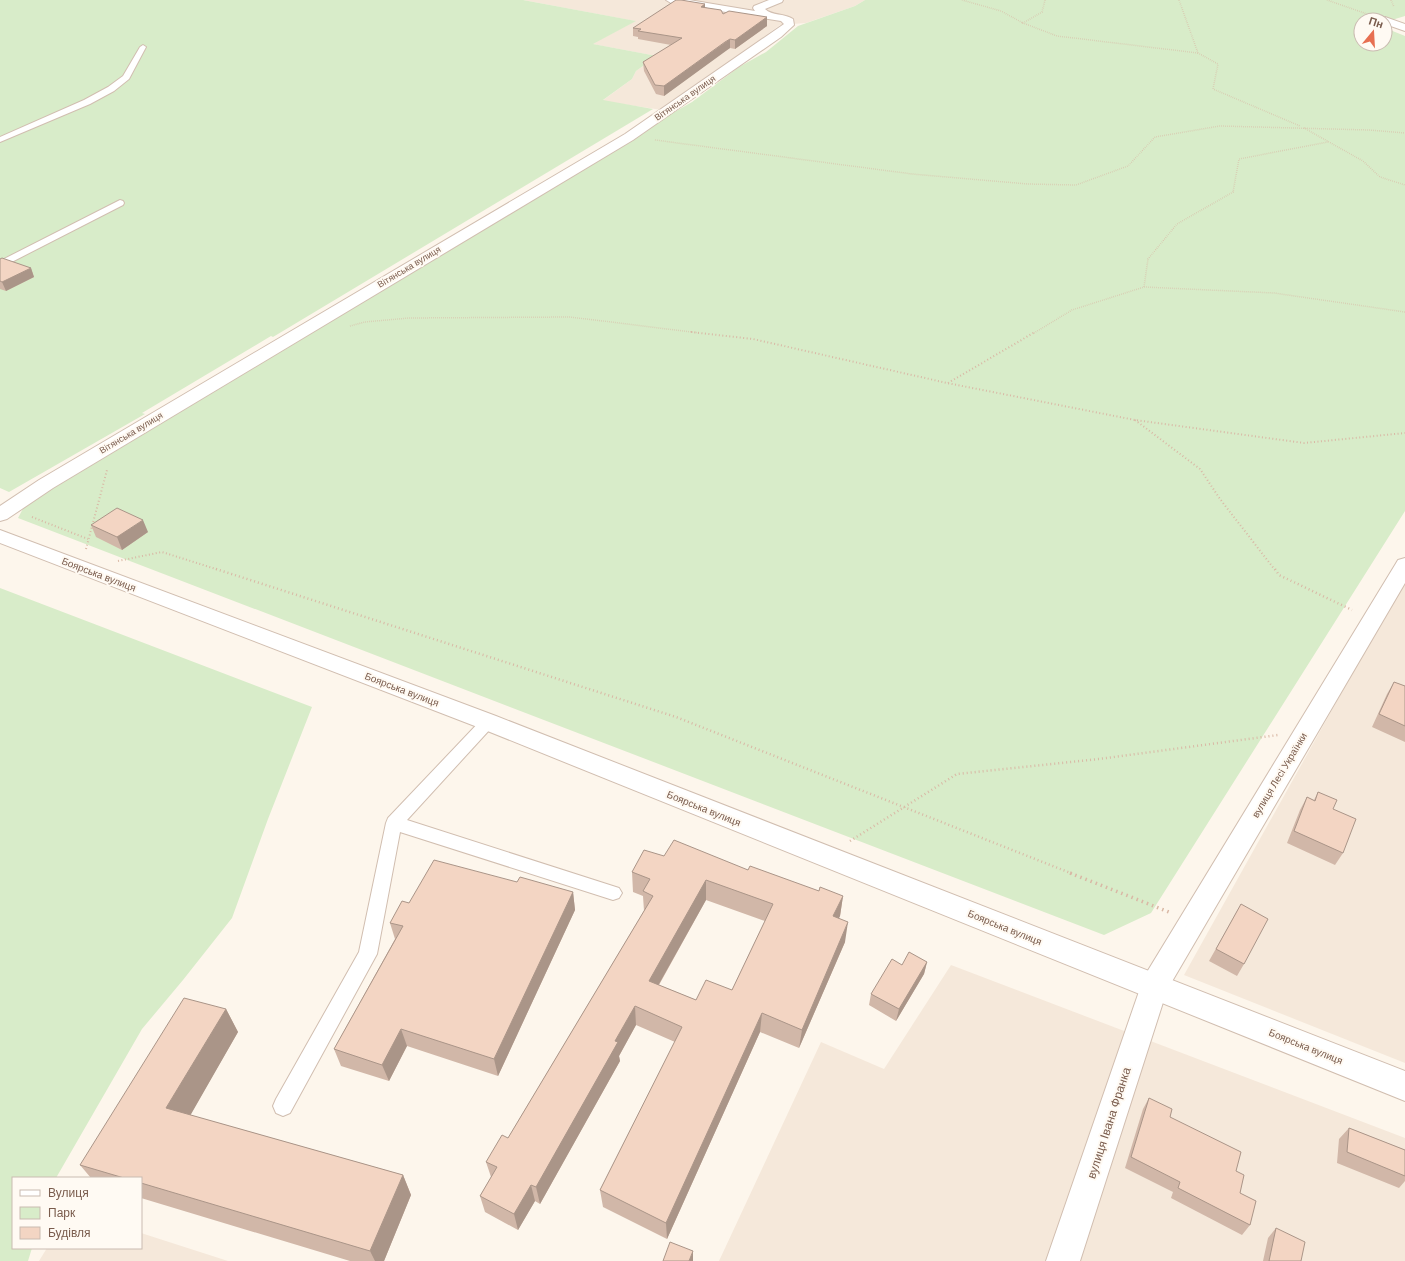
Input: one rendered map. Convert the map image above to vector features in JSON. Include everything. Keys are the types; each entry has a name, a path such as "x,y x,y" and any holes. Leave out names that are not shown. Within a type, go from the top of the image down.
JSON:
{"street":[{"name":"Вітянська вулиця","path":"5,512 46,484 629,137 777,35 789,24 789,21 784,18 671,0"},
{"path":"766,16 758,8 778,0"},
{"path":"1393,24 1405,28"},
{"name":"Боярська вулиця","path":"0,536 488,722 1405,1086"},
{"name":"вулиця Лесі Українки","path":"1154,986 1405,565"},
{"name":"вулиця Івана Франка","path":"1063,1261 1154,986"}],"lane":[{"path":"0,140 87,102 111,89 126,77 143,47"},
{"path":"0,265 120,203"},
{"path":"283,1106 368,954 394,823 488,722"},
{"path":"394,823 613,893"}],"path":[{"path":"962,0 1001,11 1023,23 1057,36 1198,53 1218,64 1213,89 1303,128 1363,161 1380,177 1405,185"},
{"path":"1023,23 1042,12 1045,0"},
{"path":"1179,0 1198,53"},
{"path":"1327,0 1361,12"},
{"path":"629,137 912,174 1028,184 1076,185 1128,166 1155,137 1220,126 1369,130 1405,134"},
{"path":"1144,287 1148,259 1177,224 1233,192 1238,159 1330,142"},
{"path":"947,383 1072,310 1144,287 1274,292 1405,312"},
{"path":"343,328 365,322 409,318 570,317 753,340 947,383 1135,420 1304,443 1405,433"},
{"path":"1135,420 1200,469 1220,499 1279,575 1372,620"},
{"path":"115,443 92,523 83,567 162,552 676,717 1192,921"},
{"path":"5,512 88,539"},
{"path":"826,856 957,774 1099,759 1306,731"}],"shaded area":[{"path":"523,0 865,0 855,6 806,23 780,25 662,110 602,101 632,79 636,71 657,56 592,44 635,21"},
{"path":"1405,579 1405,1063 1184,975"},
{"path":"951,965 1405,1138 1405,1261 719,1261 821,1042 884,1069"},
{"path":"142,1233 228,1261 39,1261 46,1249 142,1249"}],"green space":[{"path":"0,0 523,0 636,21 593,44 657,56 636,71 632,79 603,100 653,109 273,337 271,336 142,413 145,414 9,492 0,488"},
{"path":"865,0 1405,0 1405,16 1393,20 1393,12 1353,12 1353,52 1393,52 1393,31 1405,36 1405,511 1151,913 1104,935 18,518 35,486 438,247 692,102 739,67 766,52 798,26 855,6"},
{"path":"0,588 312,707 268,819 232,918 142,1029 57,1177 12,1177 12,1249 32,1249 28,1261 0,1261"}],"building":[{"path":"676,0 705,4 701,7 721,10 723,14 729,11 767,17 735,40 730,39 725,42 664,86 655,85 643,62 682,38 638,31 641,29 633,28"},
{"path":"2,258 31,268 2,282 0,281 0,259"},
{"path":"117,508 143,520 117,537 91,525"},
{"path":"1394,682 1405,686 1405,726 1379,714"},
{"path":"1318,792 1337,800 1333,809 1356,819 1343,853 1294,831 1307,797 1315,801"},
{"path":"674,840 748,870 750,866 819,891 820,887 843,896 833,916 848,922 802,1030 762,1013 666,1223 600,1190 682,1027 635,1006 615,1041 618,1042 536,1187 531,1185 514,1214 480,1196 497,1167 486,1162 502,1135 508,1138 653,896 643,891 650,879 632,872 644,850 664,856","holes":["706,880 773,904 732,990 706,980 696,1000 649,981"]},
{"path":"434,860 517,882 520,877 573,892 494,1059 401,1029 382,1065 334,1049 403,926 390,923 402,901 409,903"},
{"path":"1241,904 1268,919 1244,964 1216,949"},
{"path":"909,952 927,962 899,1009 871,994 892,959 902,965"},
{"path":"184,998 226,1009 166,1108 403,1175 370,1251 142,1183 142,1177 121,1177 80,1165"},
{"path":"1149,1098 1172,1109 1170,1117 1241,1152 1236,1171 1244,1175 1240,1193 1256,1201 1250,1225 1178,1188 1180,1182 1131,1157"},
{"path":"1349,1128 1405,1150 1405,1176 1347,1152"},
{"path":"1276,1228 1305,1242 1301,1261 1269,1261"},
{"path":"670,1242 693,1251 689,1261 663,1261"}]}
